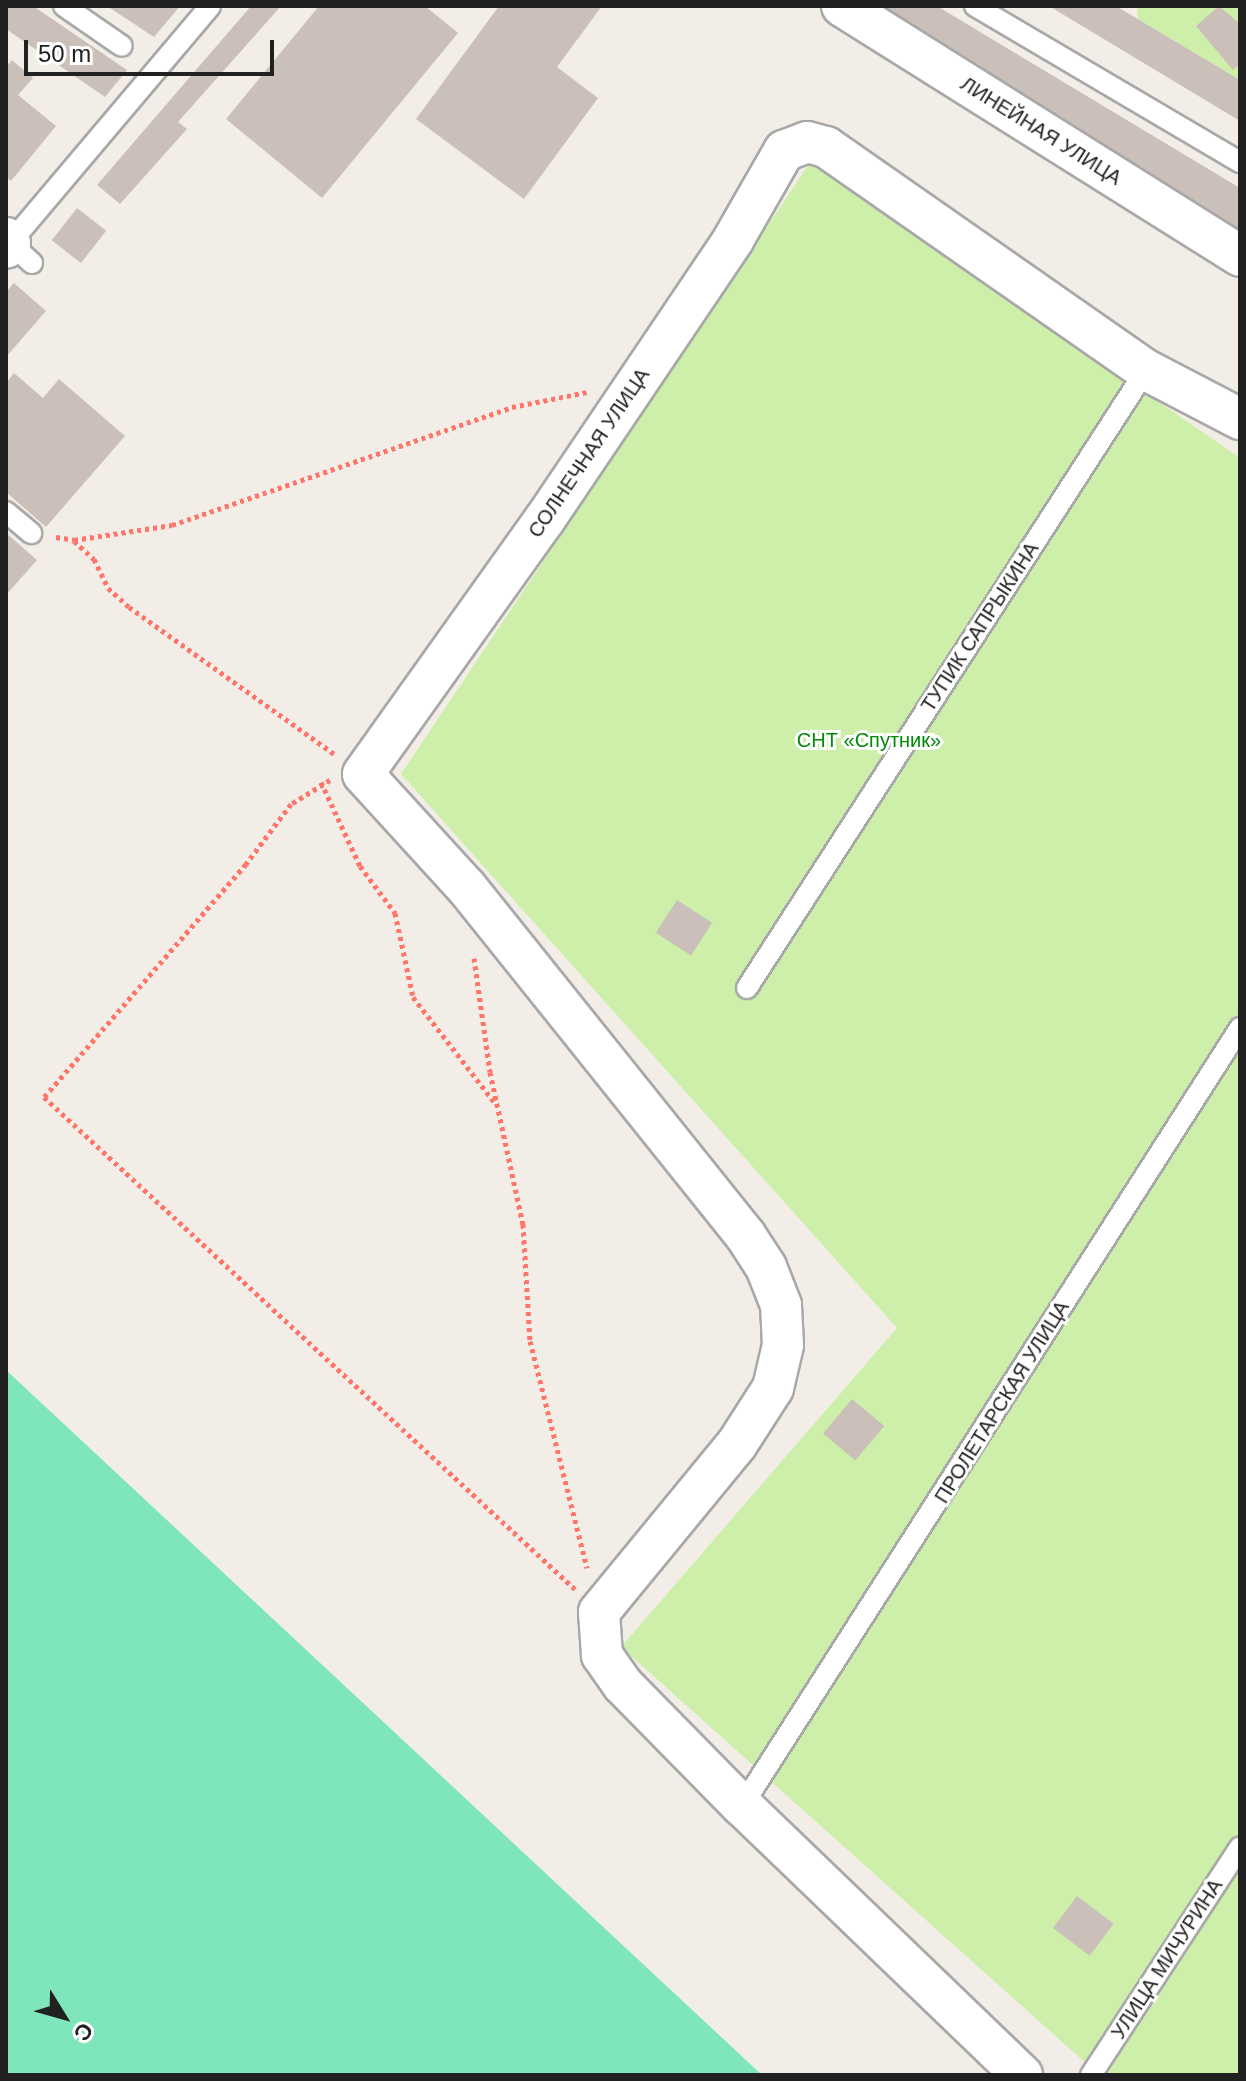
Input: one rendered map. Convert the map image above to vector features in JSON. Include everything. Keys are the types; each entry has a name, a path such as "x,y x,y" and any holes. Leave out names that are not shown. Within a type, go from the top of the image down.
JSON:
{"street":[{"name":"ЛИНЕЙНАЯ УЛИЦА","path":"842,6 1240,256"},
{"name":"СОЛНЕЧНАЯ УЛИЦА","path":"374,761 639,380 733,240 784,151 807,142 826,147 1140,378"},
{"path":"1140,378 1240,419"},
{"path":"374,761 467,888 745,1235 766,1267 781,1305 783,1345 773,1388 737,1444 599,1612 602,1655 623,1685 753,1791 1022,2075"}],"lane":[{"path":"64,6 122,46"},
{"path":"14,248 210,6"},
{"path":"975,6 1240,162"},
{"name":"ТУПИК САПРЫКИНА","path":"747,988 1140,378"},
{"path":"6,512 31,533"},
{"name":"ПРОЛЕТАРСКАЯ УЛИЦА","path":"753,1791 1240,1028"},
{"name":"УЛИЦА МИЧУРИНА","path":"1092,2073 1240,1847"}],"path":[{"path":"374,761 129,607 108,588 94,559 74,540 172,525 512,407 639,380"},
{"path":"374,761 321,782 291,804 44,1097 599,1612"},
{"path":"321,782 360,866 395,913 413,997 496,1104"},
{"path":"473,949 496,1104 523,1224 530,1341 599,1612"}],"green space":[{"path":"1137,6 1240,6 1240,80 1138,19"},
{"name":"СНТ «Спутник»","path":"811,161 1240,458 1240,2075 1099,2075 621,1647 897,1328 401,774"},
{"path":"6,1370 762,2075 6,2075"}],"building":[{"path":"6,6 33,6 127,70 105,97 6,29"},
{"path":"107,6 180,6 154,37"},
{"path":"251,6 281,6 178,122 187,129 120,204 97,185"},
{"path":"319,6 425,6 458,33 322,198 226,119"},
{"path":"499,6 602,6 557,67 598,98 524,199 416,119"},
{"path":"870,6 937,6 1240,188 1240,231"},
{"path":"1049,6 1116,6 1240,80 1240,121"},
{"path":"1219,6 1240,24 1240,64 1233,70 1196,26"},
{"path":"12,60 33,78 18,95 56,126 11,181 6,177 6,67"},
{"path":"77,208 106,231 81,263 52,240"},
{"path":"14,283 46,311 6,357 6,292"},
{"path":"14,373 43,398 59,379 125,436 46,527 6,492 6,383"},
{"path":"6,533 37,560 6,595"},
{"path":"677,900 712,923 691,956 656,933"},
{"path":"852,1399 884,1426 855,1460 823,1433"},
{"path":"1077,1896 1114,1924 1090,1956 1053,1928"}]}
